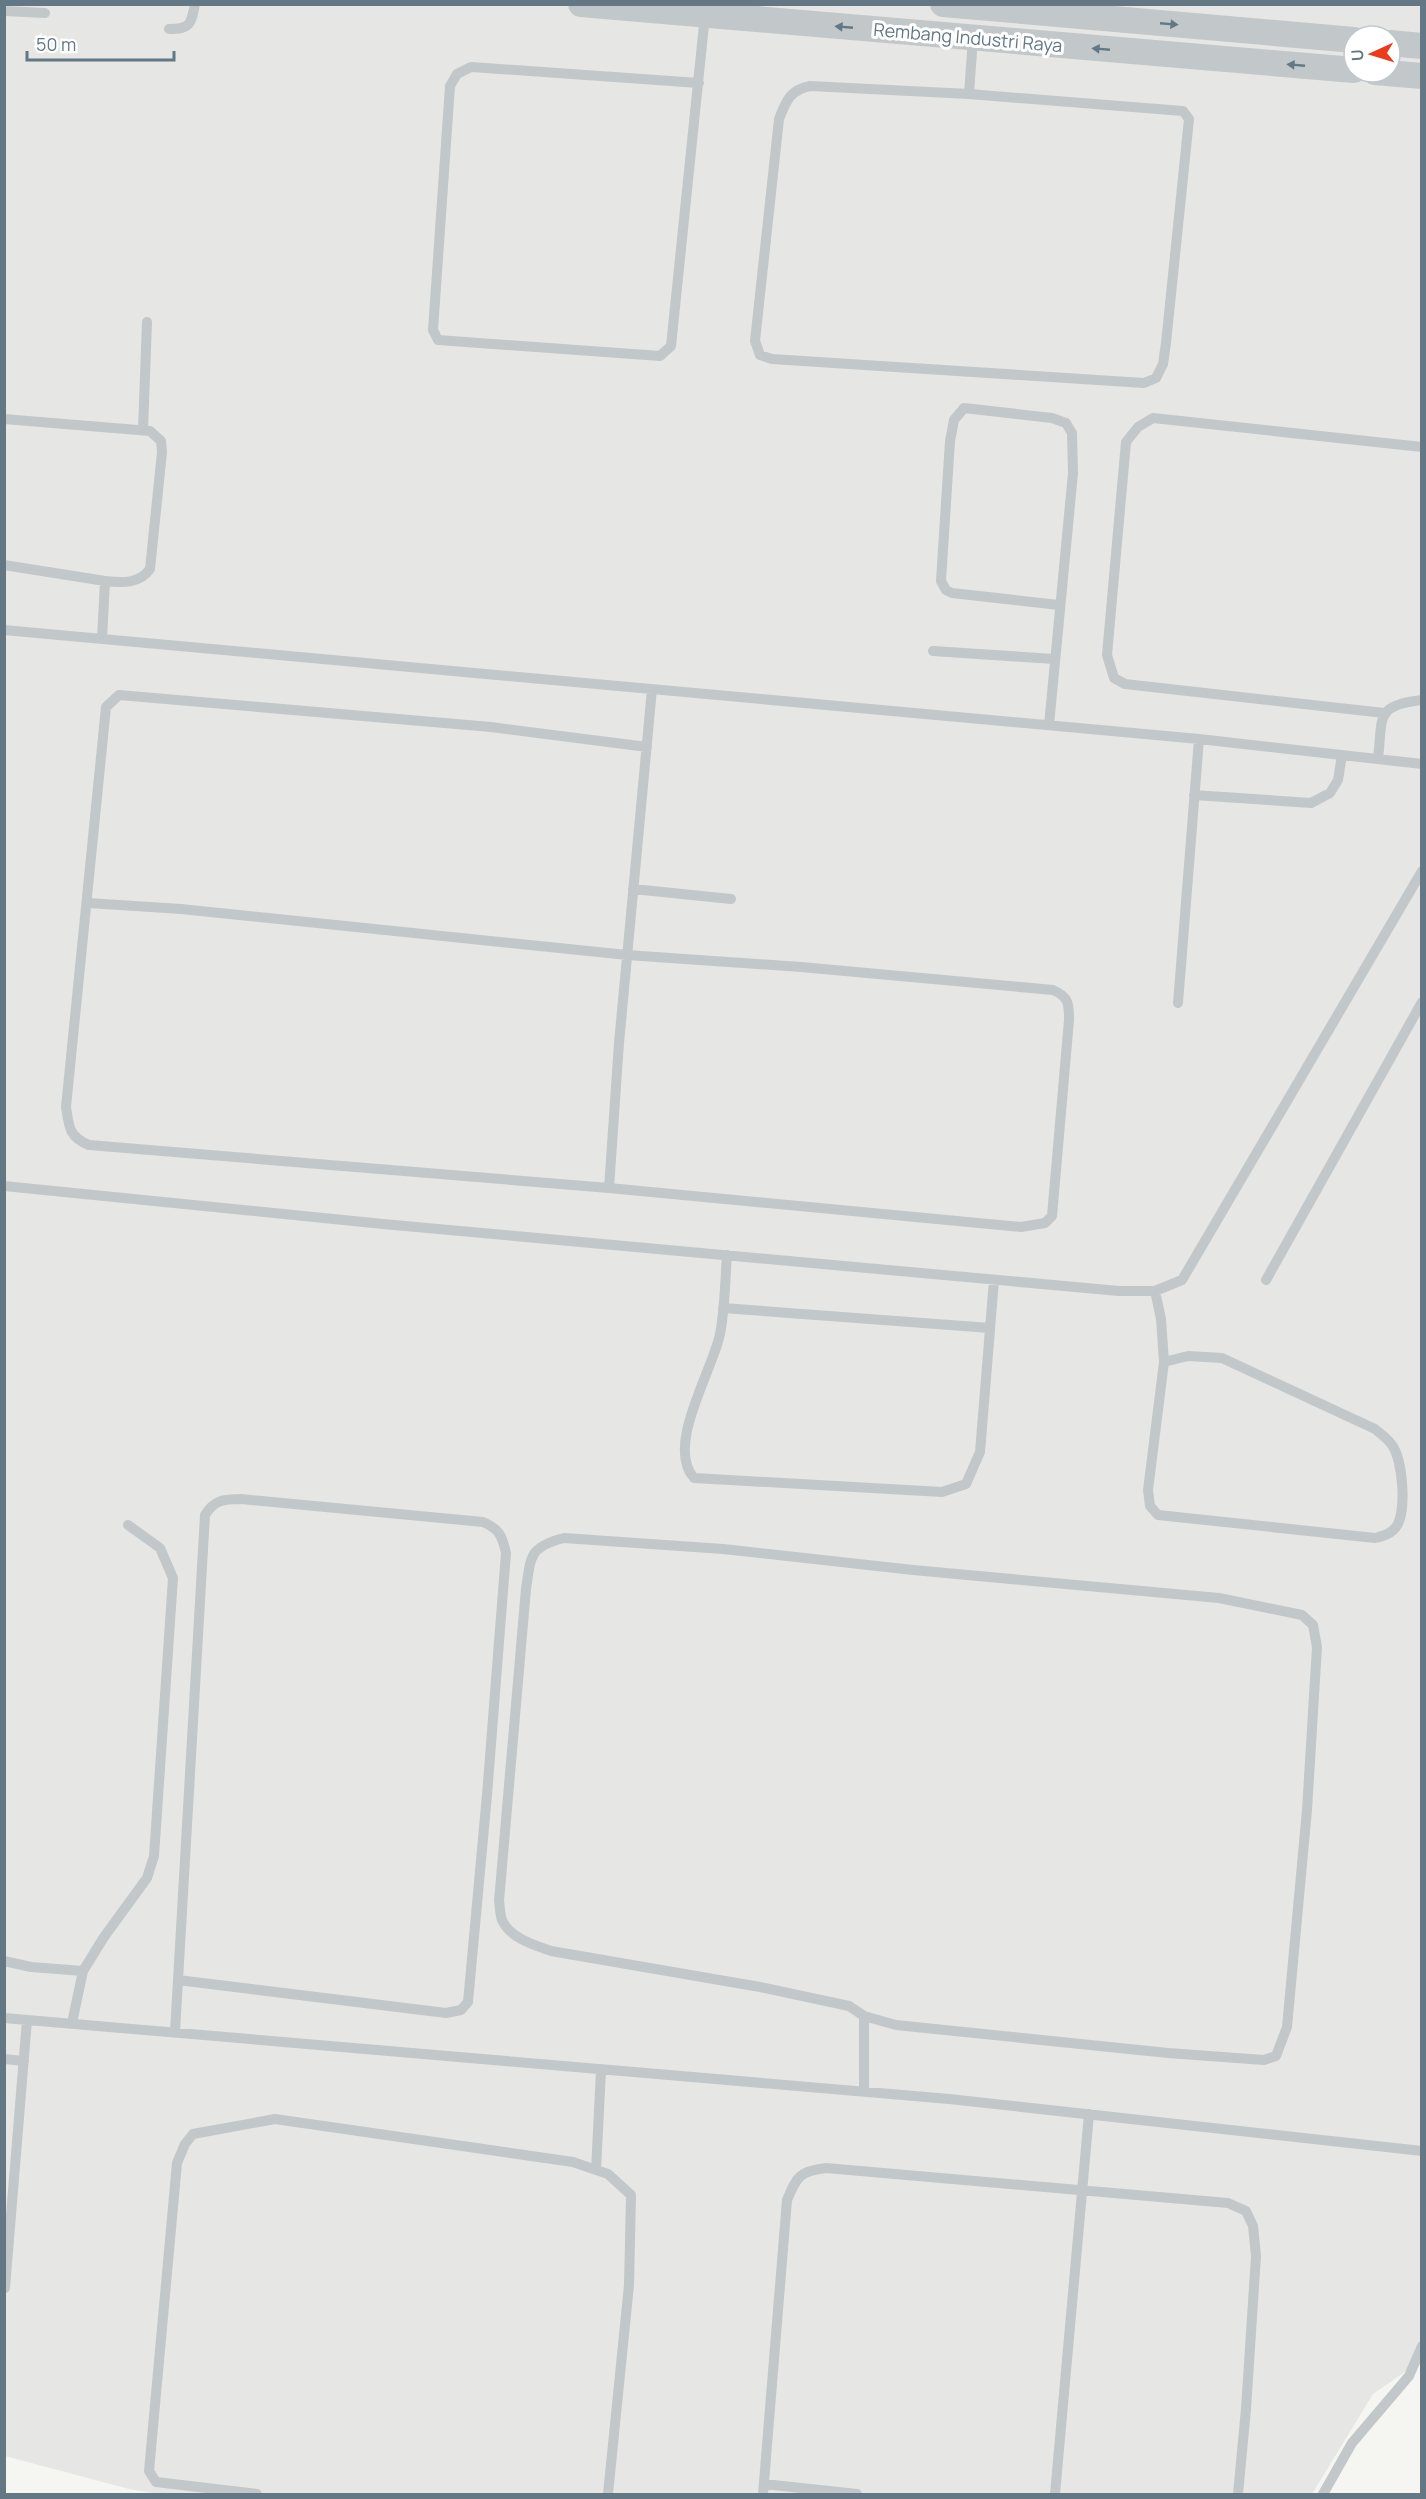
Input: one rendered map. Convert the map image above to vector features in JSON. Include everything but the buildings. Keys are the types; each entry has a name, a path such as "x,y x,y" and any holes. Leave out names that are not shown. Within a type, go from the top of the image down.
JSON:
{"street":[{"name":"Rembang Industri Raya","path":"581,4 1342,69"},
{"name":"Rembang Industri Raya","path":"943,4 1342,39"},
{"path":"1402,44 1422,46"},
{"path":"1402,74 1422,76"}],"lane":[{"path":"169,28 184,29 188,26 195,4"},
{"path":"4,11 45,13"},
{"path":"699,83 471,68 457,74 450,86 434,330 438,340 660,356 666,353 671,346 699,83 705,15"},
{"path":"969,94 974,38"},
{"path":"810,86 969,94 1183,111 1188,119 1167,332 1163,364 1156,378 1144,384 772,360 760,356 755,340 779,119 786,99 798,88 810,86"},
{"path":"143,430 147,322"},
{"path":"1049,725 1073,473 1072,433 1066,423 1052,418 964,408 954,420 950,441 942,586 952,593 1059,605"},
{"path":"4,418 150,431 158,436 162,452 150,569 144,577 125,583 4,565"},
{"path":"1384,713 1125,684 1114,678 1107,655 1126,442 1138,427 1153,418 1422,447"},
{"path":"102,639 105,580"},
{"path":"4,630 1199,739 1422,764"},
{"path":"933,651 1054,659"},
{"path":"609,1188 627,955 652,689"},
{"path":"88,903 181,909 627,955 801,967 1053,990 1064,994 1069,1006 1069,1020 1052,1216 1045,1223 1021,1227 609,1188 89,1145 76,1140 69,1126 66,1107 106,707 119,695 490,727 646,747"},
{"path":"1378,759 1384,713 1391,706 1422,700"},
{"path":"1178,1003 1199,739"},
{"path":"1194,795 1311,803 1330,793 1338,780 1342,756"},
{"path":"4,1186 383,1224 994,1280 1119,1291 1155,1291 1182,1280 1422,871"},
{"path":"633,889 731,899"},
{"path":"1266,1280 1422,1002"},
{"path":"727,1255 720,1334 711,1365 696,1399 685,1442 687,1471 694,1478 942,1492 966,1485 980,1452 994,1280"},
{"path":"1155,1291 1161,1319 1164,1362 1148,1490 1150,1506 1158,1515 1375,1538 1390,1533 1398,1526 1402,1504 1400,1463 1393,1446 1375,1429 1222,1358 1188,1356 1164,1362"},
{"path":"723,1308 990,1328"},
{"path":"175,2032 178,1980 206,1515 212,1504 225,1499 241,1498 483,1522 496,1528 502,1536 506,1553 468,2002 461,2010 446,2013 178,1980"},
{"path":"72,2023 83,1971 104,1937 147,1878 154,1856 173,1578 160,1548 128,1525"},
{"path":"564,1538 723,1549 913,1570 1219,1598 1302,1615 1313,1625 1317,1647 1307,1810 1287,2027 1276,2056 1264,2060 1168,2053 896,2025 864,2016 849,2006 760,1987 551,1951 525,1941 510,1931 502,1920 499,1901 525,1601 530,1564 536,1550 545,1543 564,1538"},
{"path":"4,1961 83,1971"},
{"path":"864,2016 864,2092"},
{"path":"4,2018 864,2092 1422,2151"},
{"path":"5,2288 27,2020"},
{"path":"4,2059 24,2061"},
{"path":"596,2170 601,2070"},
{"path":"1055,2494 1089,2114"},
{"path":"257,2494 156,2482 149,2471 177,2163 185,2144 193,2134 275,2119 573,2162 608,2174 631,2195 629,2285 608,2494"},
{"path":"857,2494 764,2489 788,2200 796,2178 809,2170 826,2168 1228,2203 1246,2211 1253,2226 1256,2256 1238,2494"},
{"path":"1323,2494 1352,2443 1409,2376 1422,2346"},
{"path":"1409,2376 1422,2368"}],"shaded area":[{"path":"4,5 1421,5 1422,2360 1373,2394 1312,2494 160,2494 129,2489 5,2456"}]}
